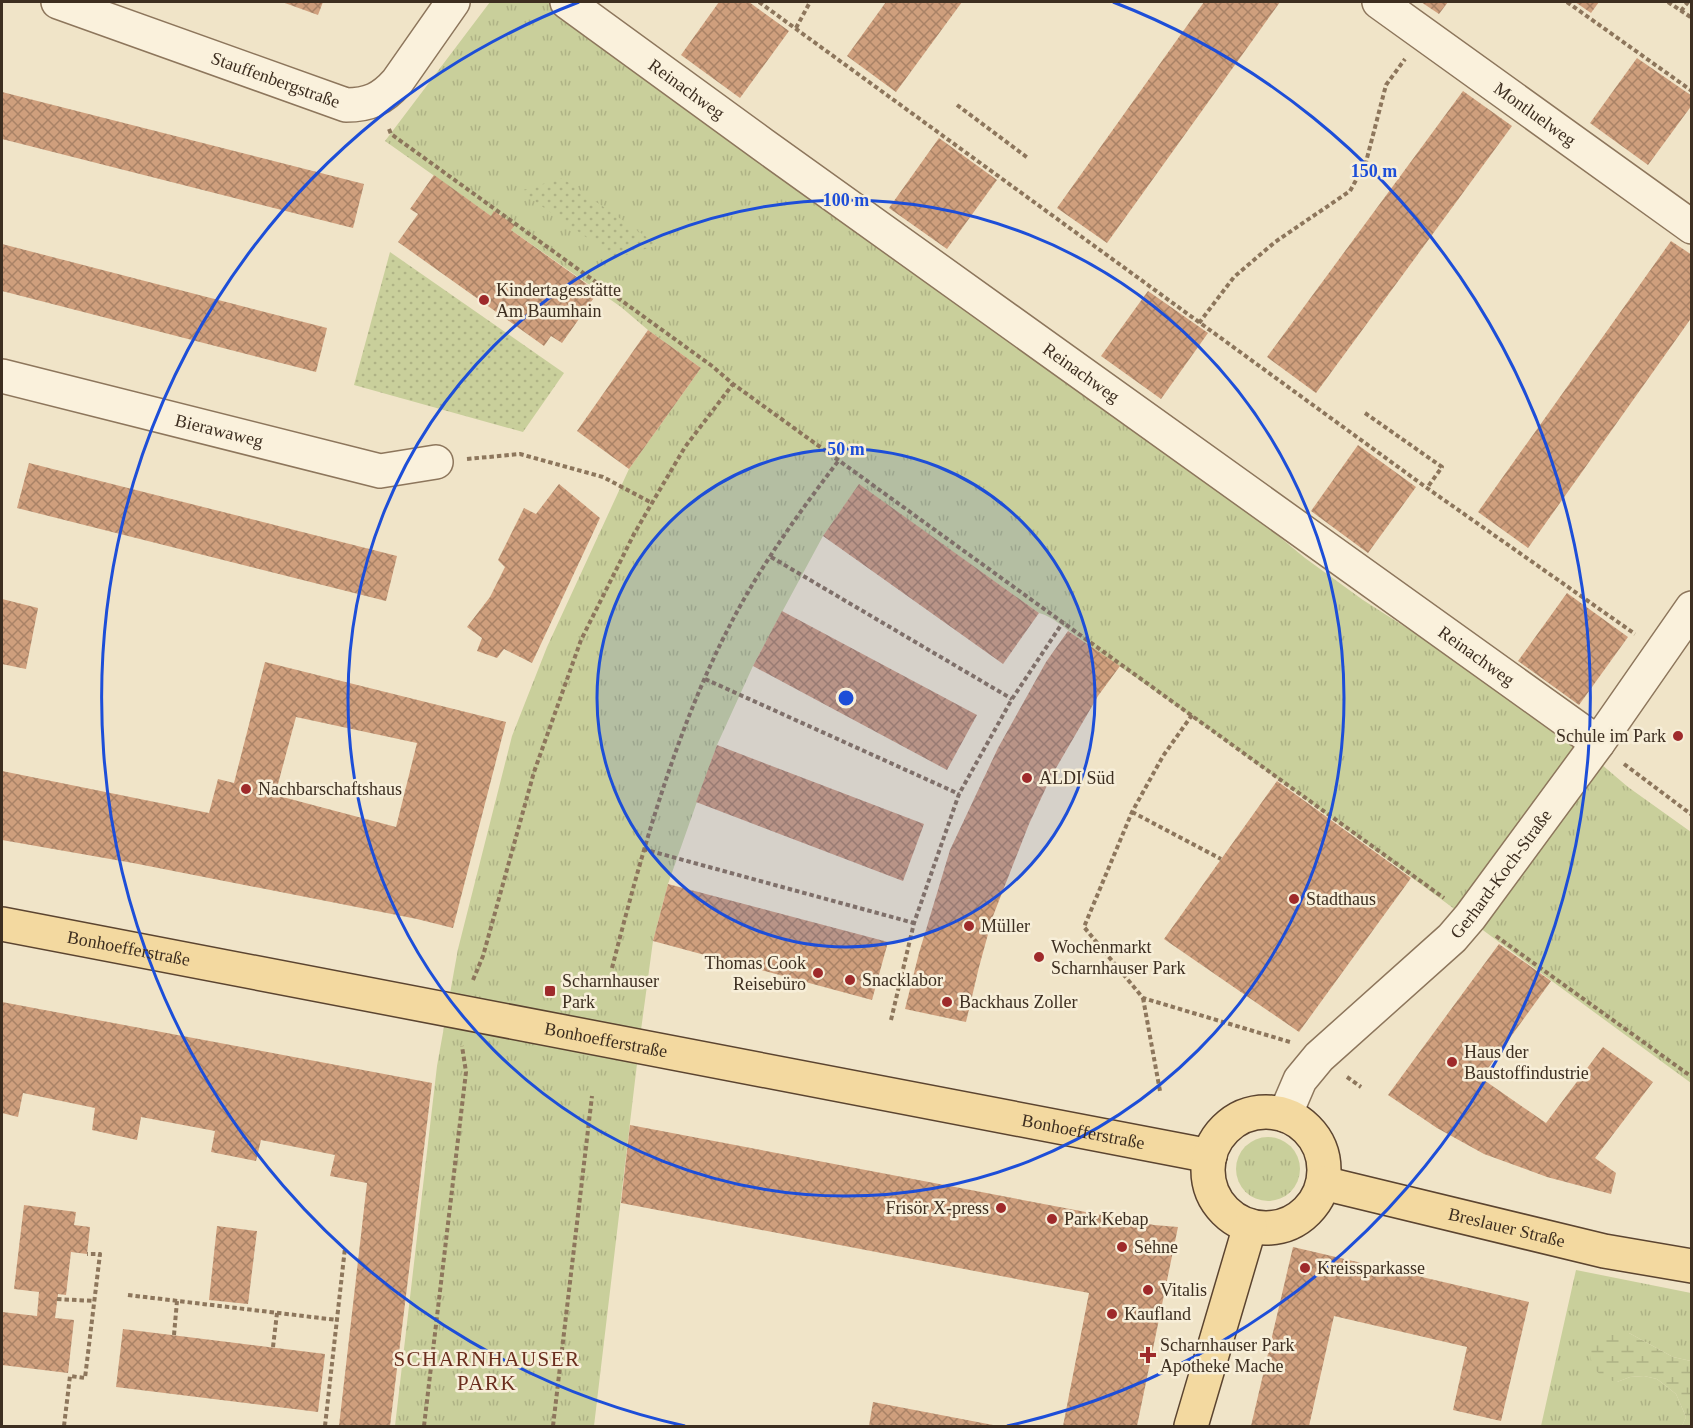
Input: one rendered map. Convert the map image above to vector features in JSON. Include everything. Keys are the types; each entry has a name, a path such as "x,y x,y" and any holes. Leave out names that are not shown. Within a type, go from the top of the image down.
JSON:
{"main road":[{"name":"Bonhoefferstraße","path":"2,924 1210,1156"},
{"path":"1266,1112 1285,1115 1298,1121 1309,1130 1317,1142 1322,1155 1323,1183 1316,1200 1304,1214 1287,1224 1269,1228 1250,1226 1234,1218 1216,1198 1208,1173 1210,1156 1218,1138 1231,1124 1247,1115 1266,1112"},
{"name":"Breslauer Straße","path":"1323,1183 1604,1251 1692,1266"},
{"path":"1191,1426 1250,1226"}],"street":[{"name":"Stauffenbergstraße","path":"58,2 335,103 358,105 375,101"},
{"path":"375,101 397,82 453,2"},
{"name":"Reinachweg","path":"567,2 1598,743"},
{"name":"Montluelweg","path":"1379,2 1692,228"},
{"name":"Bierawaweg","path":"2,376 380,471 436,462"},
{"name":"Gerhard-Koch-Straße","path":"1285,1115 1300,1080 1318,1057 1432,956 1470,917 1598,743 1692,608"}],"path":[{"path":"759,2 1427,488 1661,651"},
{"path":"796,28 810,2"},
{"path":"1568,2 1692,91"},
{"path":"1668,2 1692,18"},
{"path":"1681,11 1688,2"},
{"path":"1199,323 1234,277 1275,242 1350,192 1366,162 1386,85 1423,34"},
{"path":"375,101 391,134 1692,1077"},
{"path":"957,105 1028,158"},
{"path":"424,1426 466,1072 461,1039 471,984 486,946 534,772 581,640 634,534 685,447 733,384"},
{"path":"1365,413 1442,467 1427,488"},
{"path":"436,462 520,454 603,477 652,503"},
{"path":"612,968 643,849 670,767 705,679 751,588 798,513 839,460"},
{"path":"771,557 1012,699"},
{"path":"891,1020 914,923 959,794 1012,699 1063,622"},
{"path":"705,679 959,794"},
{"path":"1160,1090 1143,998 1084,927 1132,812 1163,756 1192,715"},
{"path":"1598,743 1692,815"},
{"path":"1132,812 1221,859"},
{"path":"643,849 914,923"},
{"path":"1143,998 1303,1046 1361,1087"},
{"path":"553,1426 592,1096"},
{"path":"325,1426 345,1248"},
{"path":"64,1426 70,1376 86,1378 100,1254 87,1254"},
{"path":"128,1295 337,1320"},
{"path":"57,1299 94,1300"},
{"path":"174,1335 177,1301"},
{"path":"273,1347 277,1313"}],"green space":[{"path":"490,2 548,2 1156,435 1305,558 1363,600 1499,687 1581,747 1628,787 1691,832 1691,1083 1196,720 1054,620 1039,613 859,485 823,536 753,666 717,745 668,884 653,941 594,1426 395,1426 437,1066 458,949 512,736 547,647 629,469 701,368 648,330 621,307 511,230 514,225 495,211 491,216 385,141"},
{"path":"562,178 658,245 616,258 520,191"},
{"path":"390,252 564,373 523,432 354,385"},
{"path":"1268,1137 1280,1139 1291,1146 1298,1157 1300,1169 1298,1181 1291,1192 1280,1199 1268,1201 1256,1199 1245,1192 1238,1181 1236,1169 1238,1157 1245,1146 1256,1139"},
{"path":"1576,1270 1691,1293 1691,1361 1673,1357 1629,1333 1617,1382 1630,1377 1644,1376 1657,1379 1676,1394 1686,1417 1682,1426 1541,1426"},
{"path":"1601,1332 1629,1333 1673,1357 1691,1361 1691,1426 1682,1426 1686,1417 1676,1394 1657,1379 1644,1376 1630,1377 1617,1382 1605,1379 1593,1368 1588,1346"}],"building":[{"path":"282,2 323,2 318,15"},
{"path":"719,2 749,2 789,31 740,98 681,55"},
{"path":"886,2 962,2 896,92 847,56"},
{"path":"1204,2 1280,2 1107,243 1057,208"},
{"path":"1421,2 1448,2 1439,14"},
{"path":"1575,2 1599,2 1591,13"},
{"path":"1637,58 1692,96 1692,105 1648,165 1590,123"},
{"path":"1463,91 1512,126 1316,393 1267,357"},
{"path":"2,92 364,184 353,228 2,139"},
{"path":"939,138 997,180 947,249 889,208"},
{"path":"434,175 491,216 494,211 515,225 511,230 598,292 562,343 551,336 544,346 398,242 418,214 410,209"},
{"path":"1671,241 1692,255 1692,317 1528,548 1478,512"},
{"path":"2,244 327,328 316,372 2,291"},
{"path":"1148,291 1208,333 1161,399 1101,356"},
{"path":"648,330 701,368 629,469 577,431"},
{"path":"1358,445 1416,487 1368,553 1311,511"},
{"path":"29,463 397,556 386,601 17,508"},
{"path":"559,484 600,518 532,663 504,649 497,658 477,651 482,638 467,627 490,597 505,567 498,560 524,508 536,514"},
{"path":"859,484 1039,613 1003,664 823,536"},
{"path":"1567,593 1628,637 1579,705 1518,661"},
{"path":"2,599 38,608 26,669 2,664"},
{"path":"782,611 977,715 947,770 753,666"},
{"path":"1068,631 1120,666 1098,696 1052,775 1029,824 993,916 966,1022 905,1009 950,850 998,748 1046,662"},
{"path":"265,662 506,722 453,928 133,863 2,840 2,771 209,813 218,779 234,783","holes":["296,717 417,743 396,827 275,795"]},
{"path":"717,745 924,824 903,881 696,802"},
{"name":"Stadthaus","path":"1277,781 1411,878 1299,1032 1164,939"},
{"path":"668,884 888,942 872,1000 653,941"},
{"name":"Haus der Baustoffindustrie","path":"1499,944 1551,981 1481,1078 1546,1123 1603,1047 1653,1082 1595,1158 1616,1173 1611,1194 1547,1177 1484,1154 1437,1128 1388,1095"},
{"path":"2,1002 432,1083 390,1426 339,1426 367,1183 330,1176 335,1155 261,1140 256,1161 211,1152 215,1131 141,1117 137,1140 92,1130 95,1108 23,1093 18,1117 2,1113"},
{"path":"630,1125 1154,1225 1178,1227 1137,1426 1063,1426 1089,1293 621,1203"},
{"path":"24,1205 76,1212 74,1225 90,1227 87,1254 71,1252 66,1295 58,1294 55,1318 74,1320 68,1373 2,1365 2,1312 37,1316 39,1292 14,1289"},
{"path":"217,1226 257,1231 248,1304 209,1300"},
{"path":"1293,1247 1529,1302 1501,1421 1453,1410 1467,1347 1334,1316 1309,1426 1251,1426"},
{"path":"123,1329 325,1354 318,1412 116,1387"},
{"path":"873,1402 993,1425 993,1426 869,1426"}],"place":[{"name":"Kindertagesstätte Am Baumhain","path":"484,300"},
{"name":"Schule im Park","path":"1678,736"},
{"name":"ALDI Süd","path":"1027,778"},
{"name":"Nachbarschaftshaus","path":"246,789"},
{"name":"Stadthaus","path":"1294,899"},
{"name":"Müller","path":"969,926"},
{"name":"Wochenmarkt Scharnhauser Park","path":"1039,957"},
{"name":"Thomas Cook Reisebüro","path":"818,973"},
{"name":"Snacklabor","path":"850,980"},
{"name":"Scharnhauser Park","path":"550,991"},
{"name":"Backhaus Zoller","path":"947,1002"},
{"name":"Haus der Baustoffindustrie","path":"1452,1062"},
{"name":"Frisör X-press","path":"1001,1208"},
{"name":"Park Kebap","path":"1052,1219"},
{"name":"Sehne","path":"1122,1247"},
{"name":"Kreissparkasse","path":"1305,1268"},
{"name":"Vitalis","path":"1148,1290"},
{"name":"Kaufland","path":"1112,1314"},
{"name":"Scharnhauser Park Apotheke Mache","path":"1148,1355"}],"district":[{"name":"SCHARNHAUSER PARK","path":"487,1371"}]}
